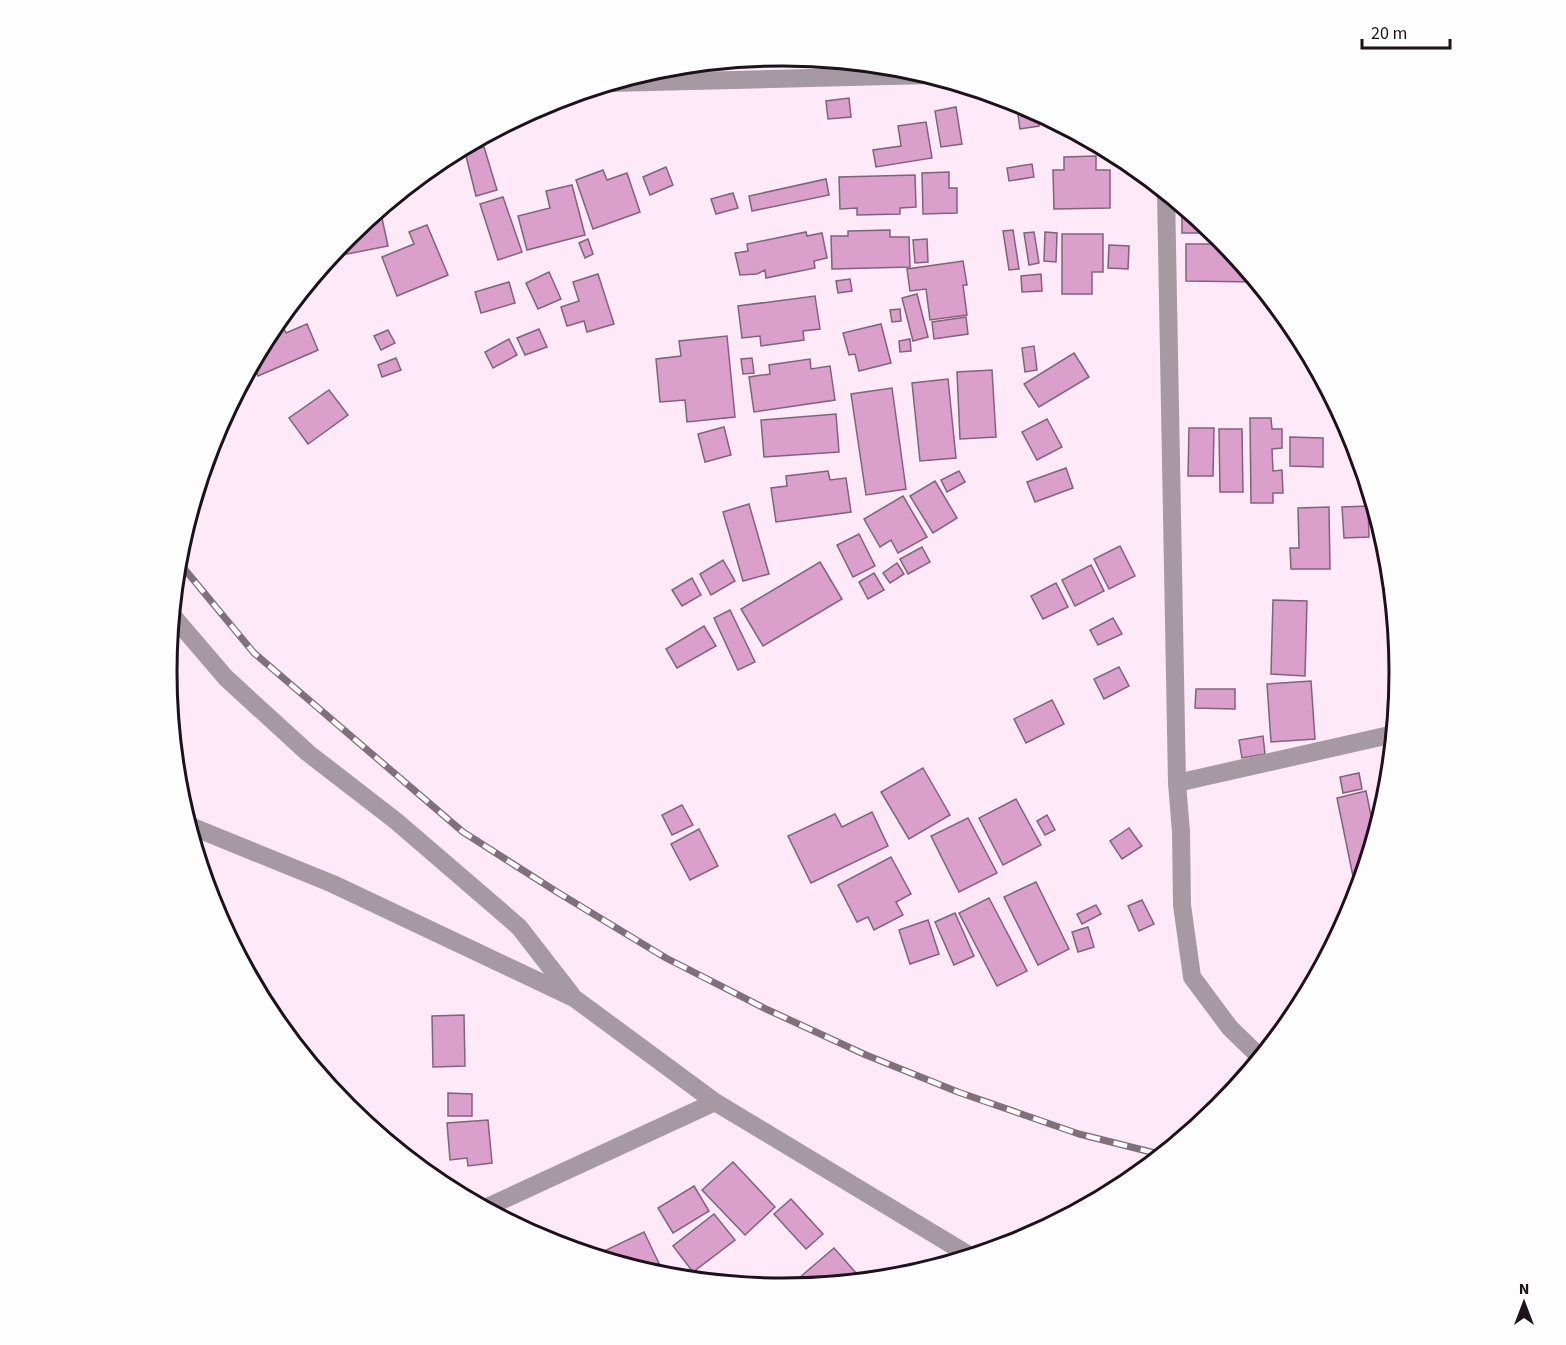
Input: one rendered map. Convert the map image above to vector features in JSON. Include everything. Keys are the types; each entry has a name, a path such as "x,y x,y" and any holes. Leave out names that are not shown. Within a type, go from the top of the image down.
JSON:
{"street":[{"path":"647,82 890,76"},
{"path":"1166,203 1177,783 1181,832 1182,905 1192,977 1230,1028 1255,1052"},
{"path":"179,623 226,678 308,753 396,821 519,927 574,998"},
{"path":"1177,783 1386,736"},
{"path":"197,829 333,884 574,998 715,1102 963,1251"},
{"path":"493,1205 715,1102"}],"building":[{"path":"849,98 851,117 828,119 826,101"},
{"path":"956,107 962,144 941,147 935,111"},
{"path":"1018,115 1039,123 1039,126 1020,129"},
{"path":"926,122 932,158 876,167 873,150 901,146 898,126"},
{"path":"484,147 497,190 476,196 466,156"},
{"path":"1096,156 1096,170 1110,170 1110,208 1054,209 1053,170 1064,170 1064,157"},
{"path":"1032,164 1034,177 1009,181 1007,168"},
{"path":"666,167 673,185 650,195 643,177"},
{"path":"603,170 607,180 627,173 640,212 593,229 576,180"},
{"path":"949,172 949,188 957,188 957,213 923,214 922,173"},
{"path":"915,175 916,207 900,208 900,214 857,215 857,208 840,209 839,177"},
{"path":"826,179 829,195 752,211 749,196"},
{"path":"572,185 585,235 527,250 518,216 550,208 546,191"},
{"path":"733,193 738,208 716,214 711,199"},
{"path":"503,197 522,252 498,260 480,204"},
{"path":"1182,216 1200,233 1200,233 1182,233"},
{"path":"382,218 388,246 344,255"},
{"path":"427,225 448,275 397,296 382,257 414,244 409,232"},
{"path":"890,230 890,237 909,237 910,267 832,269 831,236 848,236 848,231"},
{"path":"1013,230 1019,269 1009,270 1003,231"},
{"path":"806,232 807,236 822,233 827,258 814,261 815,268 766,278 765,270 757,274 740,275 735,253 748,251 747,244"},
{"path":"1034,232 1039,263 1029,265 1024,233"},
{"path":"1045,232 1057,233 1056,262 1044,261"},
{"path":"1062,234 1103,234 1103,272 1092,272 1092,294 1062,294"},
{"path":"588,239 593,254 585,258 579,243"},
{"path":"927,239 928,262 915,263 913,240"},
{"path":"1186,244 1212,244 1246,282 1186,281"},
{"path":"1109,245 1129,246 1128,269 1108,268"},
{"path":"963,261 967,285 963,285 967,315 930,320 926,289 910,291 907,269"},
{"path":"549,272 561,299 538,309 526,283"},
{"path":"598,274 614,324 587,332 584,321 567,326 561,307 579,301 573,282"},
{"path":"1041,274 1042,291 1022,292 1021,276"},
{"path":"850,279 852,291 838,293 836,281"},
{"path":"509,282 515,303 481,313 475,292"},
{"path":"917,294 928,337 913,341 902,298"},
{"path":"815,296 820,329 803,331 804,340 761,346 760,336 742,338 738,306"},
{"path":"900,309 901,321 892,322 890,310"},
{"path":"966,317 968,334 934,339 932,322"},
{"path":"307,324 318,350 258,376 258,369 284,329 286,333"},
{"path":"881,324 891,363 859,371 855,354 849,355 843,333"},
{"path":"539,329 547,347 525,355 517,338"},
{"path":"388,330 395,343 381,350 374,336"},
{"path":"727,336 735,417 687,422 685,400 660,402 656,359 681,356 679,341"},
{"path":"509,339 517,355 493,368 485,352"},
{"path":"910,339 911,351 900,352 899,341"},
{"path":"1034,346 1037,370 1025,372 1022,348"},
{"path":"1074,353 1089,377 1039,407 1024,384"},
{"path":"396,358 401,370 382,377 378,365"},
{"path":"752,358 754,373 743,374 741,359"},
{"path":"810,359 811,369 830,366 835,400 754,412 749,377 770,374 769,365"},
{"path":"992,370 996,437 960,439 957,372"},
{"path":"948,379 956,458 920,461 912,383"},
{"path":"892,388 906,489 866,495 851,394"},
{"path":"329,390 348,415 308,444 289,418"},
{"path":"836,414 839,452 764,457 761,420"},
{"path":"1250,418 1271,418 1272,429 1282,429 1282,448 1272,449 1273,471 1282,470 1283,493 1273,493 1273,503 1251,503"},
{"path":"1047,419 1062,447 1037,460 1022,432"},
{"path":"724,427 731,455 705,462 698,434"},
{"path":"1189,428 1214,428 1213,476 1188,476"},
{"path":"1219,429 1242,429 1243,492 1220,492"},
{"path":"1290,437 1323,438 1323,467 1290,466"},
{"path":"1066,468 1073,488 1035,502 1027,482"},
{"path":"828,471 830,480 846,478 851,512 776,522 771,488 787,486 786,476"},
{"path":"959,471 965,482 947,492 941,480"},
{"path":"935,481 957,518 933,533 910,496"},
{"path":"903,496 927,537 898,553 891,540 880,547 864,519"},
{"path":"749,504 769,574 743,581 723,512"},
{"path":"1366,506 1369,537 1344,538 1342,507"},
{"path":"1329,507 1330,569 1291,569 1290,548 1299,548 1298,508"},
{"path":"859,534 875,566 853,577 837,545"},
{"path":"1120,546 1135,576 1109,589 1094,559"},
{"path":"922,547 930,562 908,574 900,559"},
{"path":"723,560 735,581 711,595 700,574"},
{"path":"820,562 842,599 763,646 741,609"},
{"path":"897,563 904,574 890,583 883,573"},
{"path":"1091,565 1104,591 1075,606 1062,580"},
{"path":"874,573 884,590 868,599 859,582"},
{"path":"692,578 701,595 682,606 672,590"},
{"path":"1056,583 1068,607 1043,619 1031,596"},
{"path":"1273,600 1307,601 1305,676 1271,674"},
{"path":"730,610 755,662 738,670 714,618"},
{"path":"1113,618 1122,634 1098,645 1090,630"},
{"path":"704,626 716,646 677,668 666,649"},
{"path":"1119,667 1129,686 1104,699 1094,679"},
{"path":"1311,681 1315,739 1271,742 1267,684"},
{"path":"1196,689 1235,689 1235,709 1195,708"},
{"path":"1052,700 1064,724 1026,743 1014,719"},
{"path":"1263,736 1265,754 1242,758 1239,740"},
{"path":"923,768 950,815 909,839 881,792"},
{"path":"1359,773 1362,789 1343,793 1340,777"},
{"path":"1366,791 1372,818 1353,877 1337,798"},
{"path":"1016,799 1041,845 1003,865 979,818"},
{"path":"682,805 693,825 672,835 662,815"},
{"path":"872,812 888,846 811,883 788,836 835,814 842,827"},
{"path":"1047,815 1055,830 1045,835 1037,821"},
{"path":"968,818 997,873 959,892 931,836"},
{"path":"1129,828 1142,846 1122,859 1110,841"},
{"path":"699,829 718,866 690,880 671,844"},
{"path":"891,857 911,894 896,902 903,915 874,930 868,917 857,922 838,885"},
{"path":"1036,882 1069,949 1038,965 1004,897"},
{"path":"989,898 1027,971 997,986 959,913"},
{"path":"1142,900 1154,924 1139,931 1128,906"},
{"path":"1096,905 1101,914 1082,924 1077,914"},
{"path":"955,913 974,956 954,965 935,922"},
{"path":"928,920 939,954 910,964 899,930"},
{"path":"1088,927 1094,947 1078,952 1072,932"},
{"path":"464,1015 465,1066 433,1067 432,1016"},
{"path":"448,1093 472,1094 472,1116 448,1116"},
{"path":"488,1120 492,1163 468,1166 467,1158 450,1160 447,1123"},
{"path":"733,1162 775,1207 745,1235 702,1190"},
{"path":"694,1186 709,1211 673,1233 658,1208"},
{"path":"791,1199 823,1234 806,1249 774,1214"},
{"path":"714,1214 735,1240 693,1272 673,1246"},
{"path":"644,1232 660,1266 626,1258 603,1251"},
{"path":"834,1248 857,1274 823,1278 799,1278"}],"railway":[{"path":"185,570 254,653 463,832 666,958 766,1009 866,1055 958,1092 1079,1134 1154,1153"}]}
